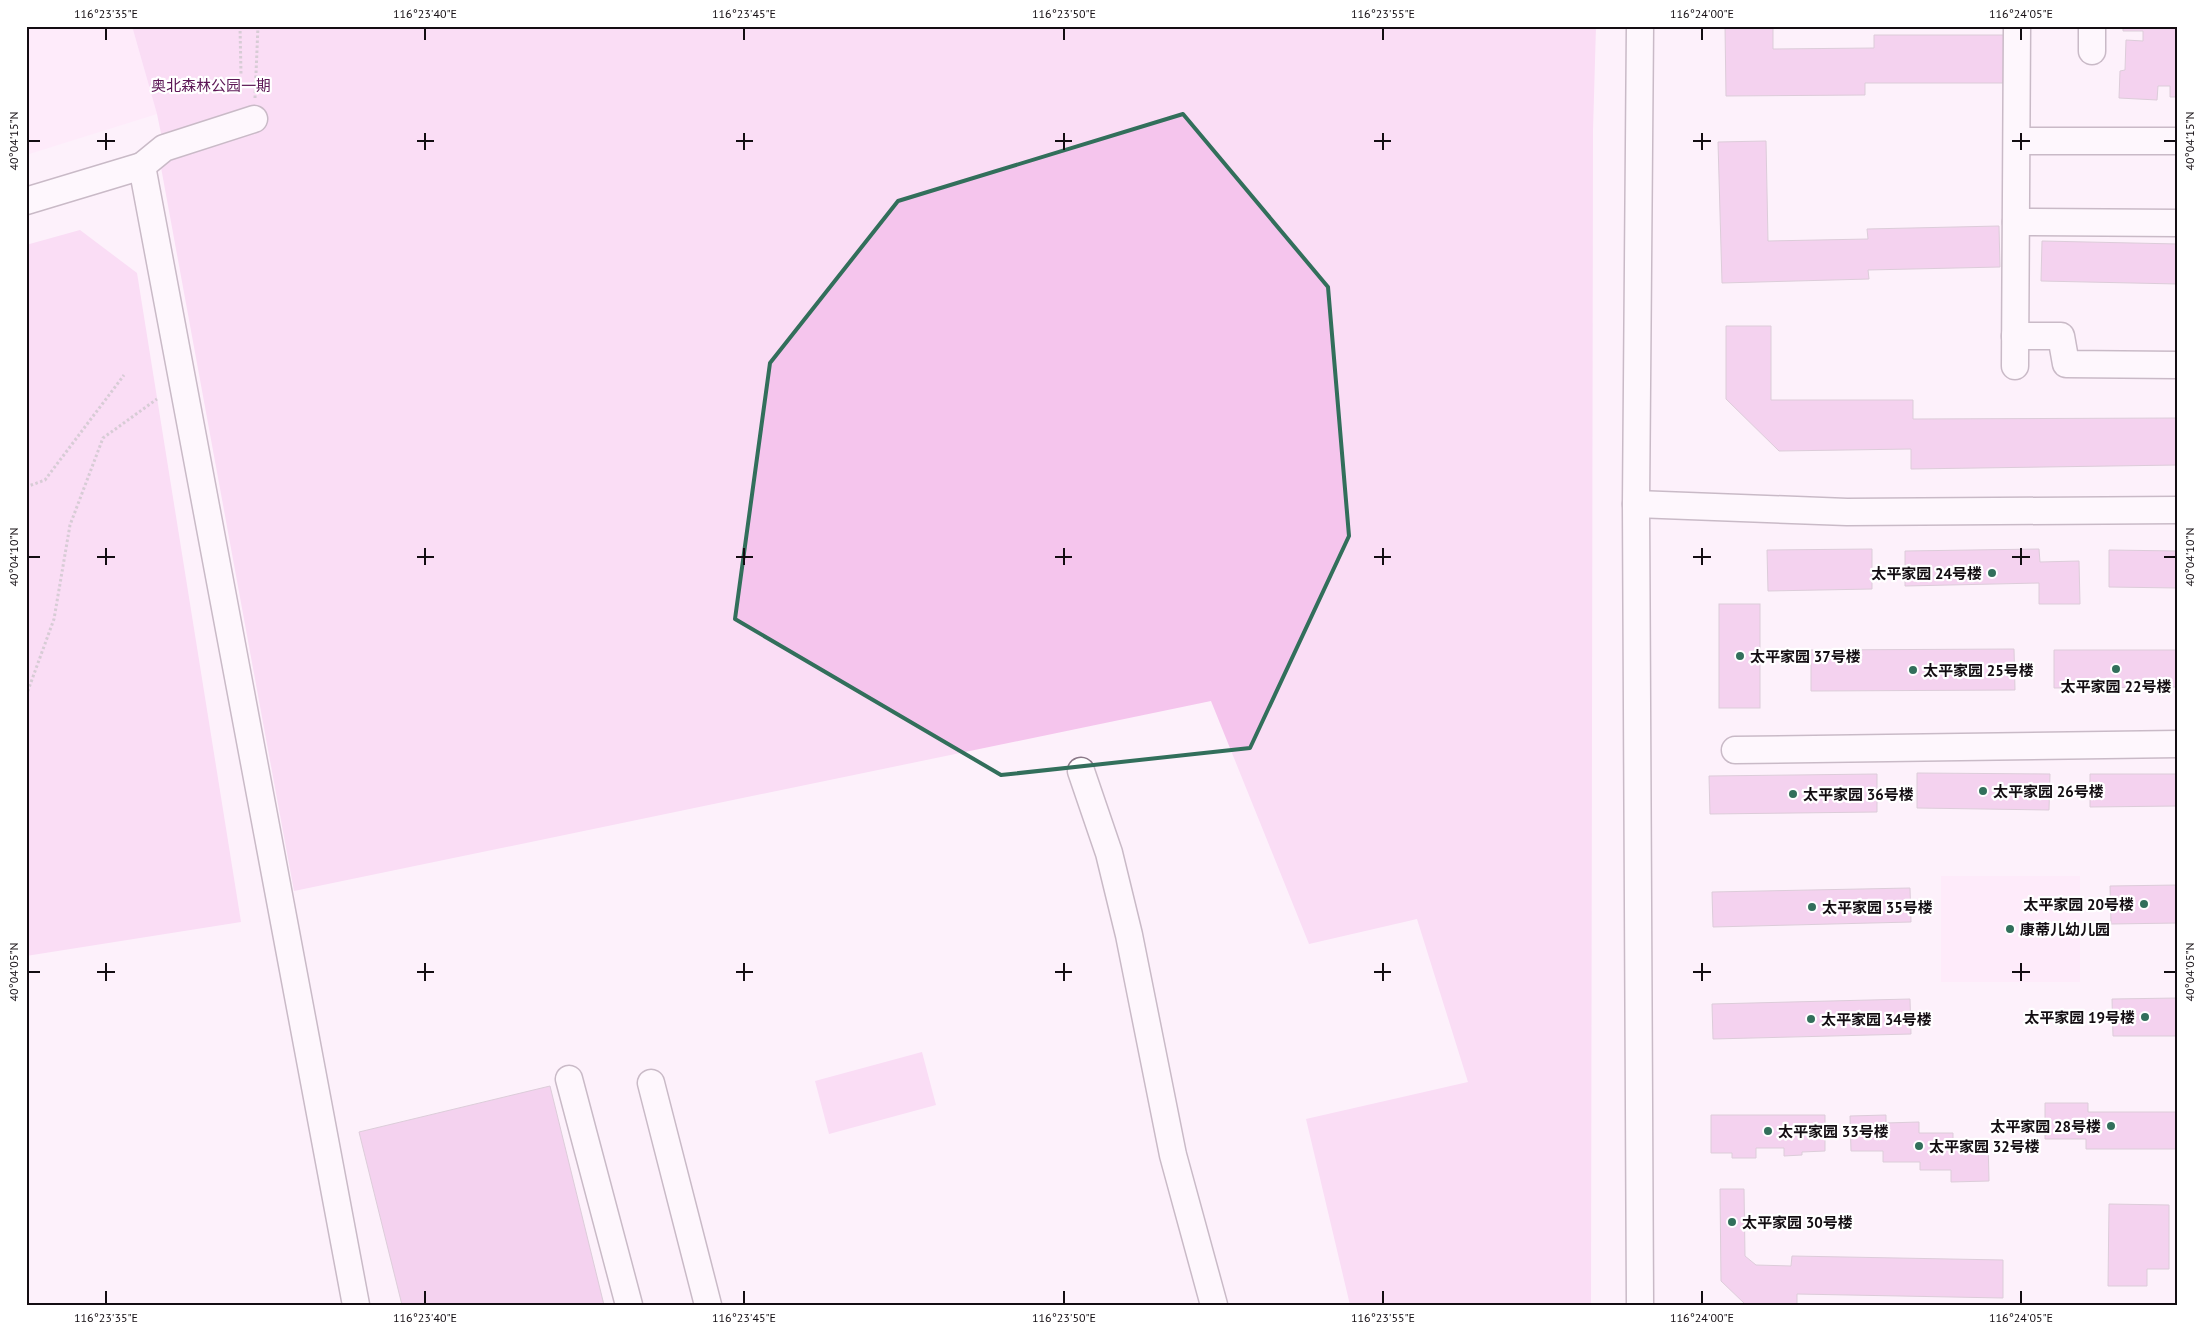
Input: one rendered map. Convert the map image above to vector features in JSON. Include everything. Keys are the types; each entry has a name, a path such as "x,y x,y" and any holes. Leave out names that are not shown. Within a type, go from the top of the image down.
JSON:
{"street":[{"path":"1640,26 1636,504 1640,1305"},
{"path":"2015,366 2018,26"},
{"path":"26,201 142,166 164,148 254,119"},
{"path":"2017,141 2178,141"},
{"path":"142,166 356,1305"},
{"path":"2016,222 2178,223"},
{"path":"2016,336 2061,336 2066,364 2178,365"},
{"path":"1636,504 1847,512 2178,510"},
{"path":"1735,750 2178,744"},
{"path":"1081,771 1109,853 1129,936 1173,1155 1214,1305"},
{"path":"569,1079 628,1305"},
{"path":"651,1083 708,1305"}],"path":[{"path":"240,26 241,75"},
{"path":"254,119 258,26"},
{"path":"26,487 46,480 124,375"},
{"path":"26,696 54,619 70,525 103,438 157,399"}],"highlighted area":[{"path":"1183,114 1328,287 1349,536 1250,748 1001,775 735,619 770,363 898,201"}],"shaded area":[{"path":"26,26 132,26 157,114 26,155"},
{"name":"康蒂儿幼儿园","path":"1941,876 2080,876 2080,982 1941,982"}],"green space":[{"name":"奥北森林公园一期","path":"132,26 1596,26 1593,130 1591,1305 1350,1305 1306,1119 1468,1082 1417,919 1309,944 1211,701 294,891 160,162 164,148 157,114"},
{"path":"80,230 137,273 241,922 26,956 26,245"},
{"path":"922,1052 936,1105 829,1134 815,1081"}],"building":[{"path":"1725,26 1773,26 1773,49 1874,48 1874,35 2006,35 2007,83 1865,83 1865,95 1726,96"},
{"path":"2123,26 2178,26 2178,97 2170,97 2170,86 2158,86 2157,100 2119,98 2120,71 2125,70 2126,40 2143,41 2143,31 2123,31"},
{"path":"1766,141 1768,241 1868,239 1867,229 1999,226 2000,267 1868,270 1869,279 1722,283 1718,142"},
{"path":"2042,241 2178,244 2178,284 2041,281"},
{"path":"1726,326 1771,326 1771,400 1913,400 1913,419 2178,418 2178,465 1911,469 1911,449 1779,451 1726,399"},
{"path":"1872,549 1872,589 1768,591 1767,550"},
{"name":"太平家园 24号楼","path":"2039,549 2040,562 2079,561 2080,604 2039,604 2039,583 1905,586 1905,551"},
{"path":"2109,550 2178,551 2178,588 2109,587"},
{"name":"太平家园 37号楼","path":"1719,604 1760,604 1760,708 1719,708"},
{"name":"太平家园 25号楼","path":"2014,649 2015,690 1811,691 1811,650"},
{"name":"太平家园 22号楼","path":"2054,650 2178,650 2178,687 2054,688"},
{"name":"太平家园 26号楼","path":"1917,773 2050,774 2049,810 1917,808"},
{"name":"太平家园 36号楼","path":"1877,774 1877,812 1710,814 1709,776"},
{"path":"2090,774 2178,774 2178,806 2090,807"},
{"name":"太平家园 20号楼","path":"2178,885 2178,923 2111,924 2110,886"},
{"name":"太平家园 35号楼","path":"1910,888 1911,922 1713,927 1712,892"},
{"name":"太平家园 19号楼","path":"2178,998 2178,1036 2113,1036 2112,999"},
{"name":"太平家园 34号楼","path":"1910,999 1911,1034 1713,1039 1712,1004"},
{"path":"550,1086 604,1305 402,1305 359,1132"},
{"name":"太平家园 28号楼","path":"2045,1103 2088,1103 2088,1112 2178,1112 2178,1149 2086,1149 2086,1139 2045,1139"},
{"name":"太平家园 33号楼","path":"1711,1115 1825,1115 1825,1151 1802,1152 1802,1155 1784,1156 1784,1148 1756,1148 1756,1158 1732,1158 1732,1153 1711,1153"},
{"name":"太平家园 32号楼","path":"1886,1115 1886,1123 1919,1122 1919,1133 1953,1133 1953,1140 1988,1139 1989,1181 1951,1182 1951,1170 1920,1170 1920,1162 1883,1162 1883,1151 1851,1151 1850,1116"},
{"name":"太平家园 30号楼","path":"1720,1189 1744,1189 1745,1256 1756,1265 1791,1266 1792,1256 2003,1260 2003,1298 1797,1294 1797,1305 1745,1304 1721,1281"},
{"path":"2109,1204 2169,1205 2169,1269 2147,1269 2147,1286 2108,1286"}],"place":[{"name":"太平家园 24号楼","path":"1992,573"},
{"name":"太平家园 37号楼","path":"1740,656"},
{"name":"太平家园 22号楼","path":"2116,669"},
{"name":"太平家园 25号楼","path":"1913,670"},
{"name":"太平家园 26号楼","path":"1983,791"},
{"name":"太平家园 36号楼","path":"1793,794"},
{"name":"太平家园 20号楼","path":"2144,904"},
{"name":"太平家园 35号楼","path":"1812,907"},
{"name":"康蒂儿幼儿园","path":"2010,929"},
{"name":"太平家园 19号楼","path":"2145,1017"},
{"name":"太平家园 34号楼","path":"1811,1019"},
{"name":"太平家园 28号楼","path":"2111,1126"},
{"name":"太平家园 33号楼","path":"1768,1131"},
{"name":"太平家园 32号楼","path":"1919,1146"},
{"name":"太平家园 30号楼","path":"1732,1222"}]}
